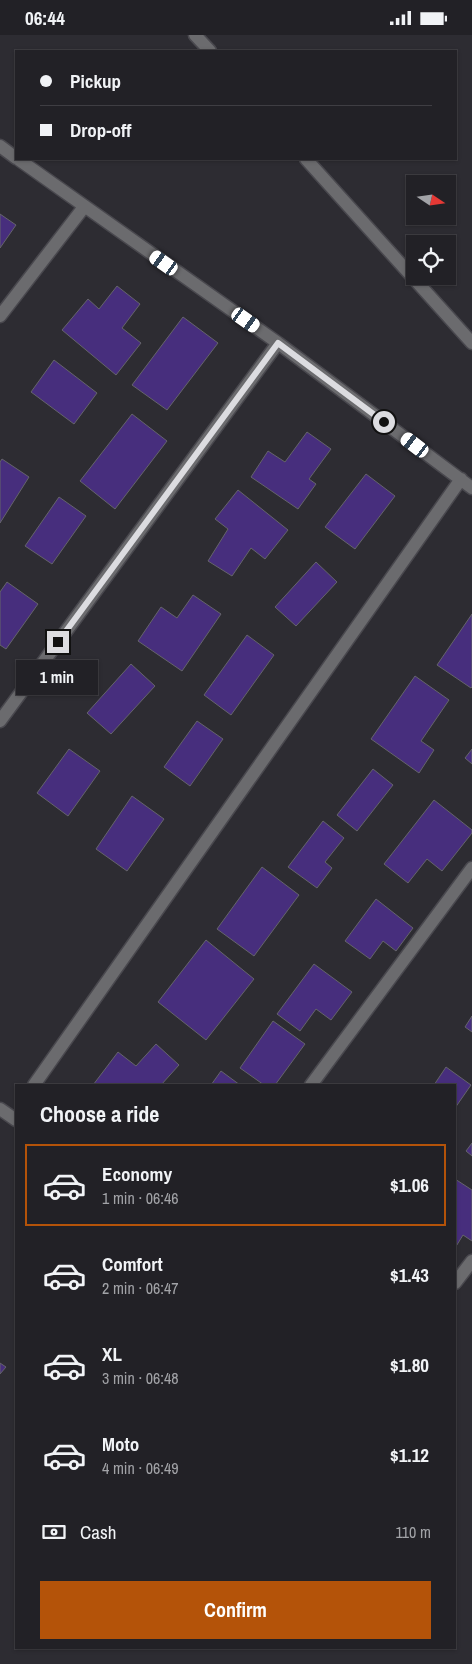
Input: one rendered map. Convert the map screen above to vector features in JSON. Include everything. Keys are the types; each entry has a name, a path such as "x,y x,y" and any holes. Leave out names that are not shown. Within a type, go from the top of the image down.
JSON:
{"street":[{"path":"195,35 209,50"},
{"path":"0,146 15,157"},
{"path":"20,160 278,343 472,488"},
{"path":"307,160 472,343"},
{"path":"0,317 84,207"},
{"path":"0,721 278,343"},
{"path":"35,1084 461,479"},
{"path":"312,1084 472,868"},
{"path":"0,1109 15,1116"},
{"path":"456,1282 472,1261"}],"building":[{"path":"0,214 16,225 0,248"},
{"path":"117,286 140,304 122,328 141,343 116,375 62,330 88,299 99,309"},
{"path":"183,317 218,343 167,410 132,385"},
{"path":"54,360 97,393 74,424 31,392"},
{"path":"132,414 167,441 115,509 80,481"},
{"path":"307,432 331,449 309,479 316,484 298,509 251,477 268,451 285,462"},
{"path":"2,459 29,477 0,523 0,462"},
{"path":"366,474 395,496 355,549 325,527"},
{"path":"238,490 288,530 265,559 251,548 232,576 208,561 228,529 215,519"},
{"path":"59,497 86,516 52,564 25,546"},
{"path":"316,562 337,582 296,626 275,607"},
{"path":"7,582 38,604 6,649 0,645 0,592"},
{"path":"193,595 221,614 182,671 138,641 161,607 177,618"},
{"path":"472,614 472,687 471,688 437,665"},
{"path":"247,635 274,655 231,715 204,695"},
{"path":"131,664 155,686 111,734 87,713"},
{"path":"415,676 449,700 421,741 434,750 419,773 371,739"},
{"path":"197,721 223,739 190,786 164,767"},
{"path":"69,749 100,771 68,816 37,793"},
{"path":"472,749 472,764 465,758"},
{"path":"373,769 393,785 357,831 337,815"},
{"path":"132,796 164,819 127,871 96,849"},
{"path":"434,800 472,830 472,833 442,871 427,859 408,883 384,864"},
{"path":"323,821 344,838 325,862 332,868 317,888 288,867"},
{"path":"262,867 299,895 254,956 217,929"},
{"path":"376,899 413,928 396,951 383,941 370,959 345,941"},
{"path":"206,940 254,979 206,1040 158,1002"},
{"path":"314,964 352,992 331,1020 316,1009 300,1031 277,1014"},
{"path":"472,1016 472,1032 465,1027"},
{"path":"273,1021 305,1044 276,1084 263,1084 240,1068"},
{"path":"156,1044 179,1065 162,1084 94,1084 118,1052 136,1066"},
{"path":"446,1067 471,1085 456,1107 456,1084 435,1084"},
{"path":"221,1071 239,1084 212,1084"},
{"path":"472,1143 472,1156 466,1151"},
{"path":"456,1180 472,1190 472,1241 463,1235 456,1246"},
{"path":"0,1363 6,1367 0,1374"}],"route":[{"path":"58,642 278,343 384,422"}]}
